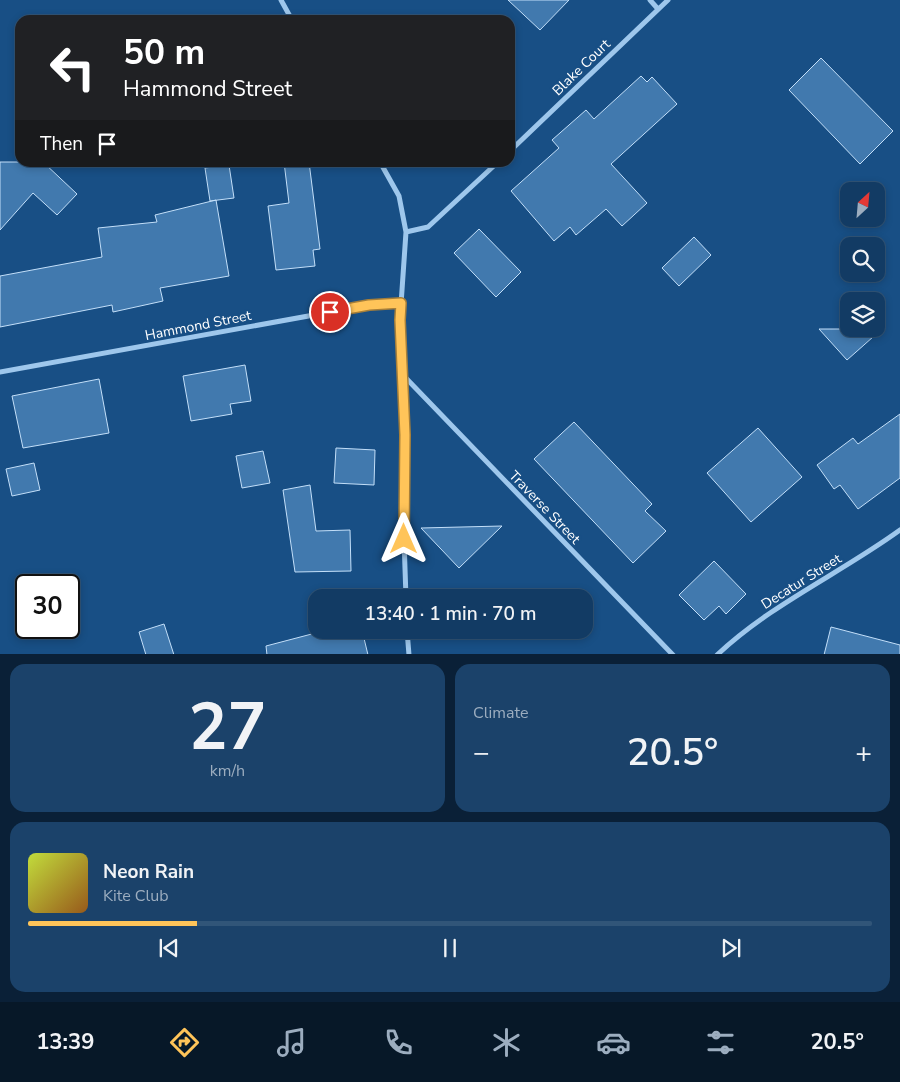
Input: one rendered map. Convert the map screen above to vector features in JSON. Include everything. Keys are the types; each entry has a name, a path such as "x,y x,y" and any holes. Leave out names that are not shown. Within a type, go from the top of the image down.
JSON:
{"street":[{"path":"281,0 289,15"},
{"path":"650,0 658,9"},
{"name":"Blake Court","path":"515,146 668,0"},
{"path":"383,167 399,196 406,232 400,320 405,435 406,589"},
{"path":"406,232 428,227 493,167"},
{"name":"Hammond Street","path":"0,372 369,305 401,303"},
{"name":"Traverse Street","path":"402,374 674,654"},
{"name":"Decatur Street","path":"717,654 780,607 874,549 900,530"},
{"path":"408,639 409,654"}],"building":[{"path":"508,0 569,0 540,30"},
{"path":"821,58 893,131 860,164 789,90"},
{"path":"641,76 647,82 652,77 677,104 611,164 647,203 622,226 606,209 576,235 570,227 554,241 511,191 559,148 552,140 586,110 594,119"},
{"path":"0,162 15,162 15,167 48,167 77,194 57,215 33,193 0,230"},
{"path":"229,167 234,198 210,201 205,168"},
{"path":"285,167 310,167 320,249 313,250 315,266 276,270 268,206 289,203"},
{"path":"216,200 229,276 160,288 163,301 113,312 112,305 0,327 0,276 102,257 98,228 157,222 155,215"},
{"path":"479,229 521,272 496,297 454,253"},
{"path":"694,237 711,255 679,286 662,268"},
{"path":"819,329 840,329 840,337 873,337 847,360"},
{"path":"245,365 251,401 230,404 232,414 191,421 183,376"},
{"path":"99,379 109,433 23,448 12,396"},
{"path":"900,414 900,478 858,509 840,485 834,489 817,465 853,438 858,444"},
{"path":"574,422 652,504 645,511 666,531 633,563 534,459"},
{"path":"758,428 802,477 751,522 707,473"},
{"path":"336,448 375,450 374,485 334,483"},
{"path":"263,451 270,483 242,488 236,456"},
{"path":"34,463 40,490 12,496 6,469"},
{"path":"310,485 316,531 350,530 351,571 295,572 283,490"},
{"path":"502,526 459,568 421,528"},
{"path":"714,561 746,594 726,614 719,606 704,620 679,595"},
{"path":"164,624 174,654 146,654 139,632"},
{"path":"831,627 900,645 900,654 824,654"},
{"path":"308,635 308,639 364,639 368,654 267,654 266,646"}],"route":[{"path":"330,312 369,305 401,303 400,320 405,435 404,539"}]}
